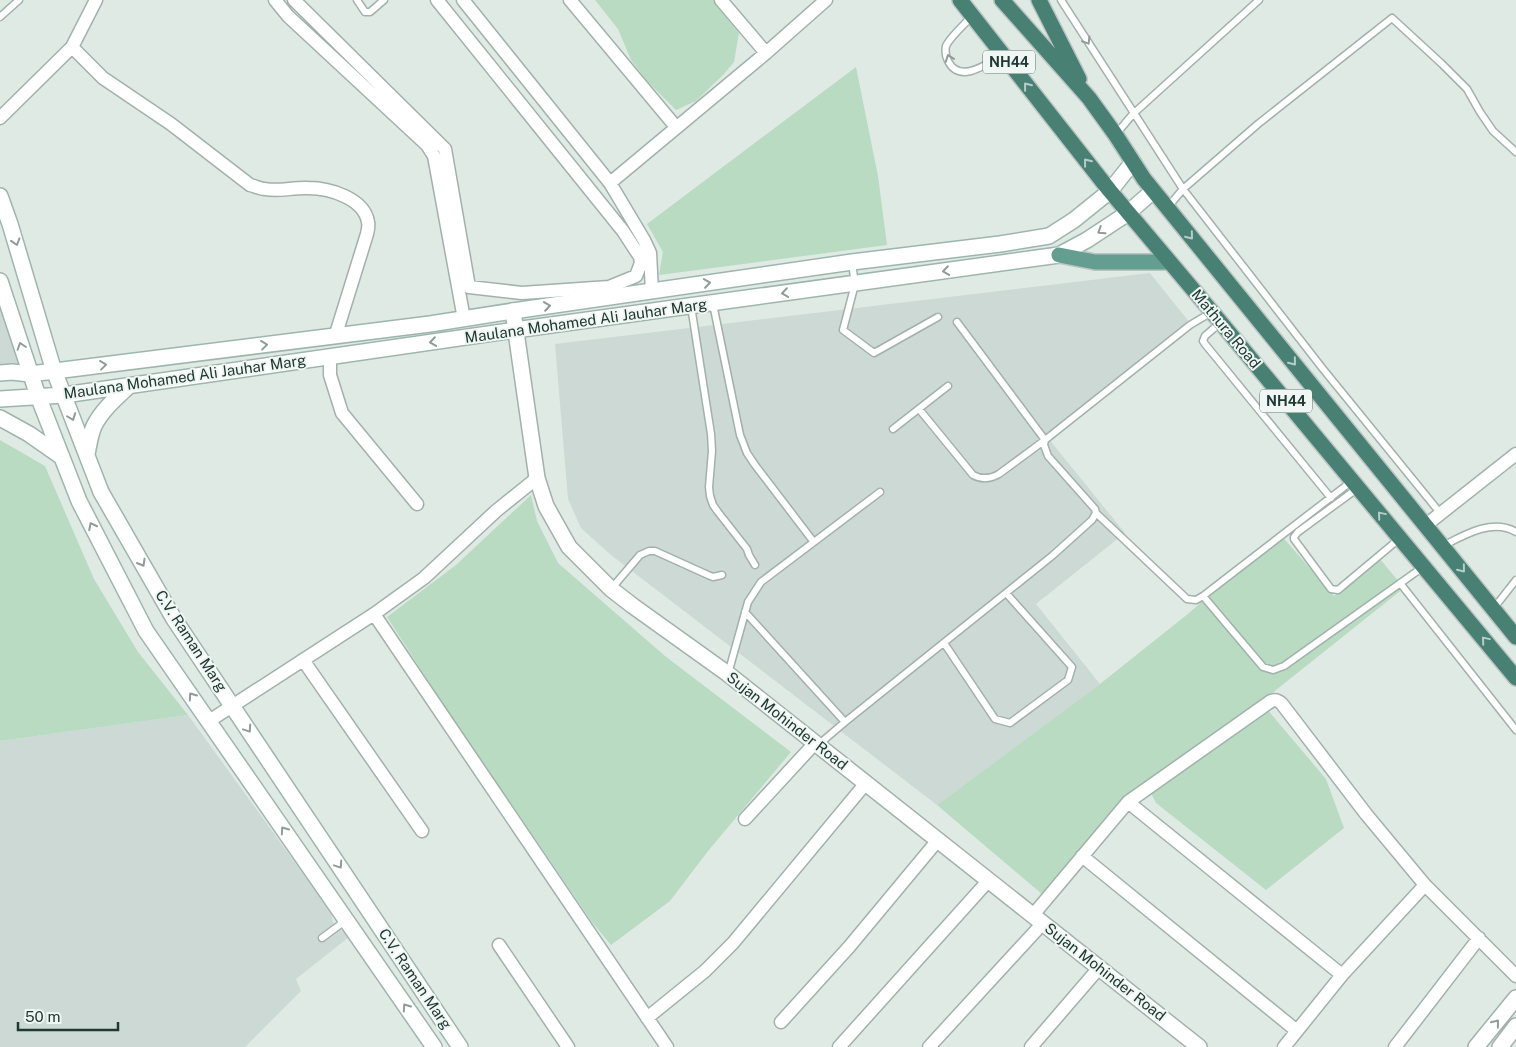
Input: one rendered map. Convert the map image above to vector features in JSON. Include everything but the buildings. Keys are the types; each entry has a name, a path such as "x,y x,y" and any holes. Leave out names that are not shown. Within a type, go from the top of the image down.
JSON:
{"highway":[{"name":"Mathura Road","path":"960,0 1110,192 1516,678"},
{"name":"Mathura Road","path":"1002,0 1089,98 1167,208 1516,637"},
{"path":"1039,0 1089,98"}],"main road":[{"name":"Maulana Mohamed Ali Jauhar Marg","path":"0,373 30,374 55,372 334,336 464,319 852,262 1000,244 1049,236 1074,220 1110,192 1133,162"},
{"name":"Maulana Mohamed Ali Jauhar Marg","path":"0,399 64,395 515,330 1059,255 1087,240 1128,213 1153,190"},
{"name":"C.V. Raman Marg","path":"0,196 55,372 101,492 174,619 460,1047"},
{"path":"1059,255 1094,262 1169,262"},
{"name":"C.V. Raman Marg","path":"0,281 30,374 79,501 146,631 434,1047"},
{"name":"Sujan Mohinder Road","path":"513,311 537,478 546,506 568,547 611,589 632,606 728,674 1199,1047"},
{"path":"87,454 93,428 99,418 128,386"},
{"path":"0,418 29,434 62,457"},
{"path":"1476,1047 1516,998"},
{"path":"1500,1047 1516,1026"}],"street":[{"path":"0,118 72,47 96,0"},
{"path":"274,0 288,16 427,146 434,156 464,319"},
{"path":"294,0 445,148 469,287 522,293 609,287 636,276 641,262 640,257 623,231 437,0"},
{"path":"463,0 610,183 650,253 652,291"},
{"path":"570,0 676,127"},
{"path":"721,0 766,53"},
{"path":"610,183 766,53 820,2"},
{"path":"72,47 103,78 171,124 250,185 266,190 308,188 335,192 359,206 365,214 368,223 367,234 334,336"},
{"path":"330,357 332,382 342,413 417,504"},
{"path":"1426,526 1516,454"},
{"path":"209,721 374,614 424,578 496,511 537,478"},
{"path":"374,614 667,1047"},
{"path":"303,660 422,831"},
{"path":"929,1047 1038,919 1082,856 1128,802 1271,701 1278,700 1366,814 1425,885 1516,976"},
{"path":"745,819 817,744"},
{"path":"647,1018 704,971 733,943 866,783"},
{"path":"1128,802 1342,976"},
{"path":"782,1022 849,947 938,840"},
{"path":"1082,856 1297,1031"},
{"path":"839,1047 988,880"},
{"path":"1284,1047 1342,976 1425,885"},
{"path":"1395,1047 1478,938"},
{"path":"499,945 568,1047"},
{"path":"1031,1047 1099,968"}],"lane":[{"path":"0,17 19,0"},
{"path":"357,0 365,12 370,12 384,0"},
{"path":"1061,0 1183,189 1323,369 1441,514"},
{"path":"1115,134 1133,114 1259,0"},
{"path":"972,16 947,45 946,52 949,63 962,73 970,72 1003,55"},
{"path":"1167,208 1183,189 1258,124 1392,18 1467,89 1493,132 1516,152"},
{"path":"852,262 855,284 843,330 874,353 938,317"},
{"path":"713,303 740,435 747,453 813,542"},
{"path":"691,306 711,434 710,496 713,505 747,549 755,565"},
{"path":"919,409 973,475 979,478 993,478 1045,440 1190,326 1216,317"},
{"path":"1216,317 1204,336 1203,341 1331,498"},
{"path":"957,322 1045,440 1044,446 1048,456 1095,509 1096,513 1188,599 1196,600 1203,596 1331,498 1355,484"},
{"path":"893,429 948,386"},
{"path":"1355,484 1294,537 1331,589 1338,590 1400,538"},
{"path":"728,674 748,602 761,582 880,492"},
{"path":"817,744 1052,556 1092,520 1096,513"},
{"path":"1443,546 1461,536 1482,528 1501,527 1516,532"},
{"path":"611,589 640,555 649,551 713,577 722,575"},
{"path":"1203,596 1263,667 1273,670 1284,666 1424,566"},
{"path":"1493,609 1516,580"},
{"path":"1400,583 1516,730"},
{"path":"944,643 995,718 1010,723 1068,680 1072,667 1006,593"},
{"path":"745,612 845,722"},
{"path":"322,938 346,921"}],"shaded area":[{"path":"1150,273 1190,323 1048,438 1125,533 1036,604 1100,684 937,805 611,555 581,528 568,499 555,344"},
{"path":"0,302 20,366 0,367"},
{"path":"188,715 331,912 334,929 345,931 349,937 296,979 301,991 245,1047 0,1047 0,741"}],"green space":[{"path":"595,0 713,0 739,33 734,62 696,101 676,110 647,81 631,60 618,29"},
{"path":"856,67 878,176 887,245 659,275 663,252 647,224"},
{"path":"0,440 45,466 94,579 138,652 188,715 0,741"},
{"path":"531,495 537,521 558,563 665,656 791,752 708,851 670,901 611,945 592,922 447,710 387,617 456,565"},
{"path":"1280,534 1334,596 1380,559 1404,588 1261,702 1326,779 1344,828 1266,890 1156,803 1149,789 1127,806 1049,900 937,805 1100,684 1189,613"}]}
